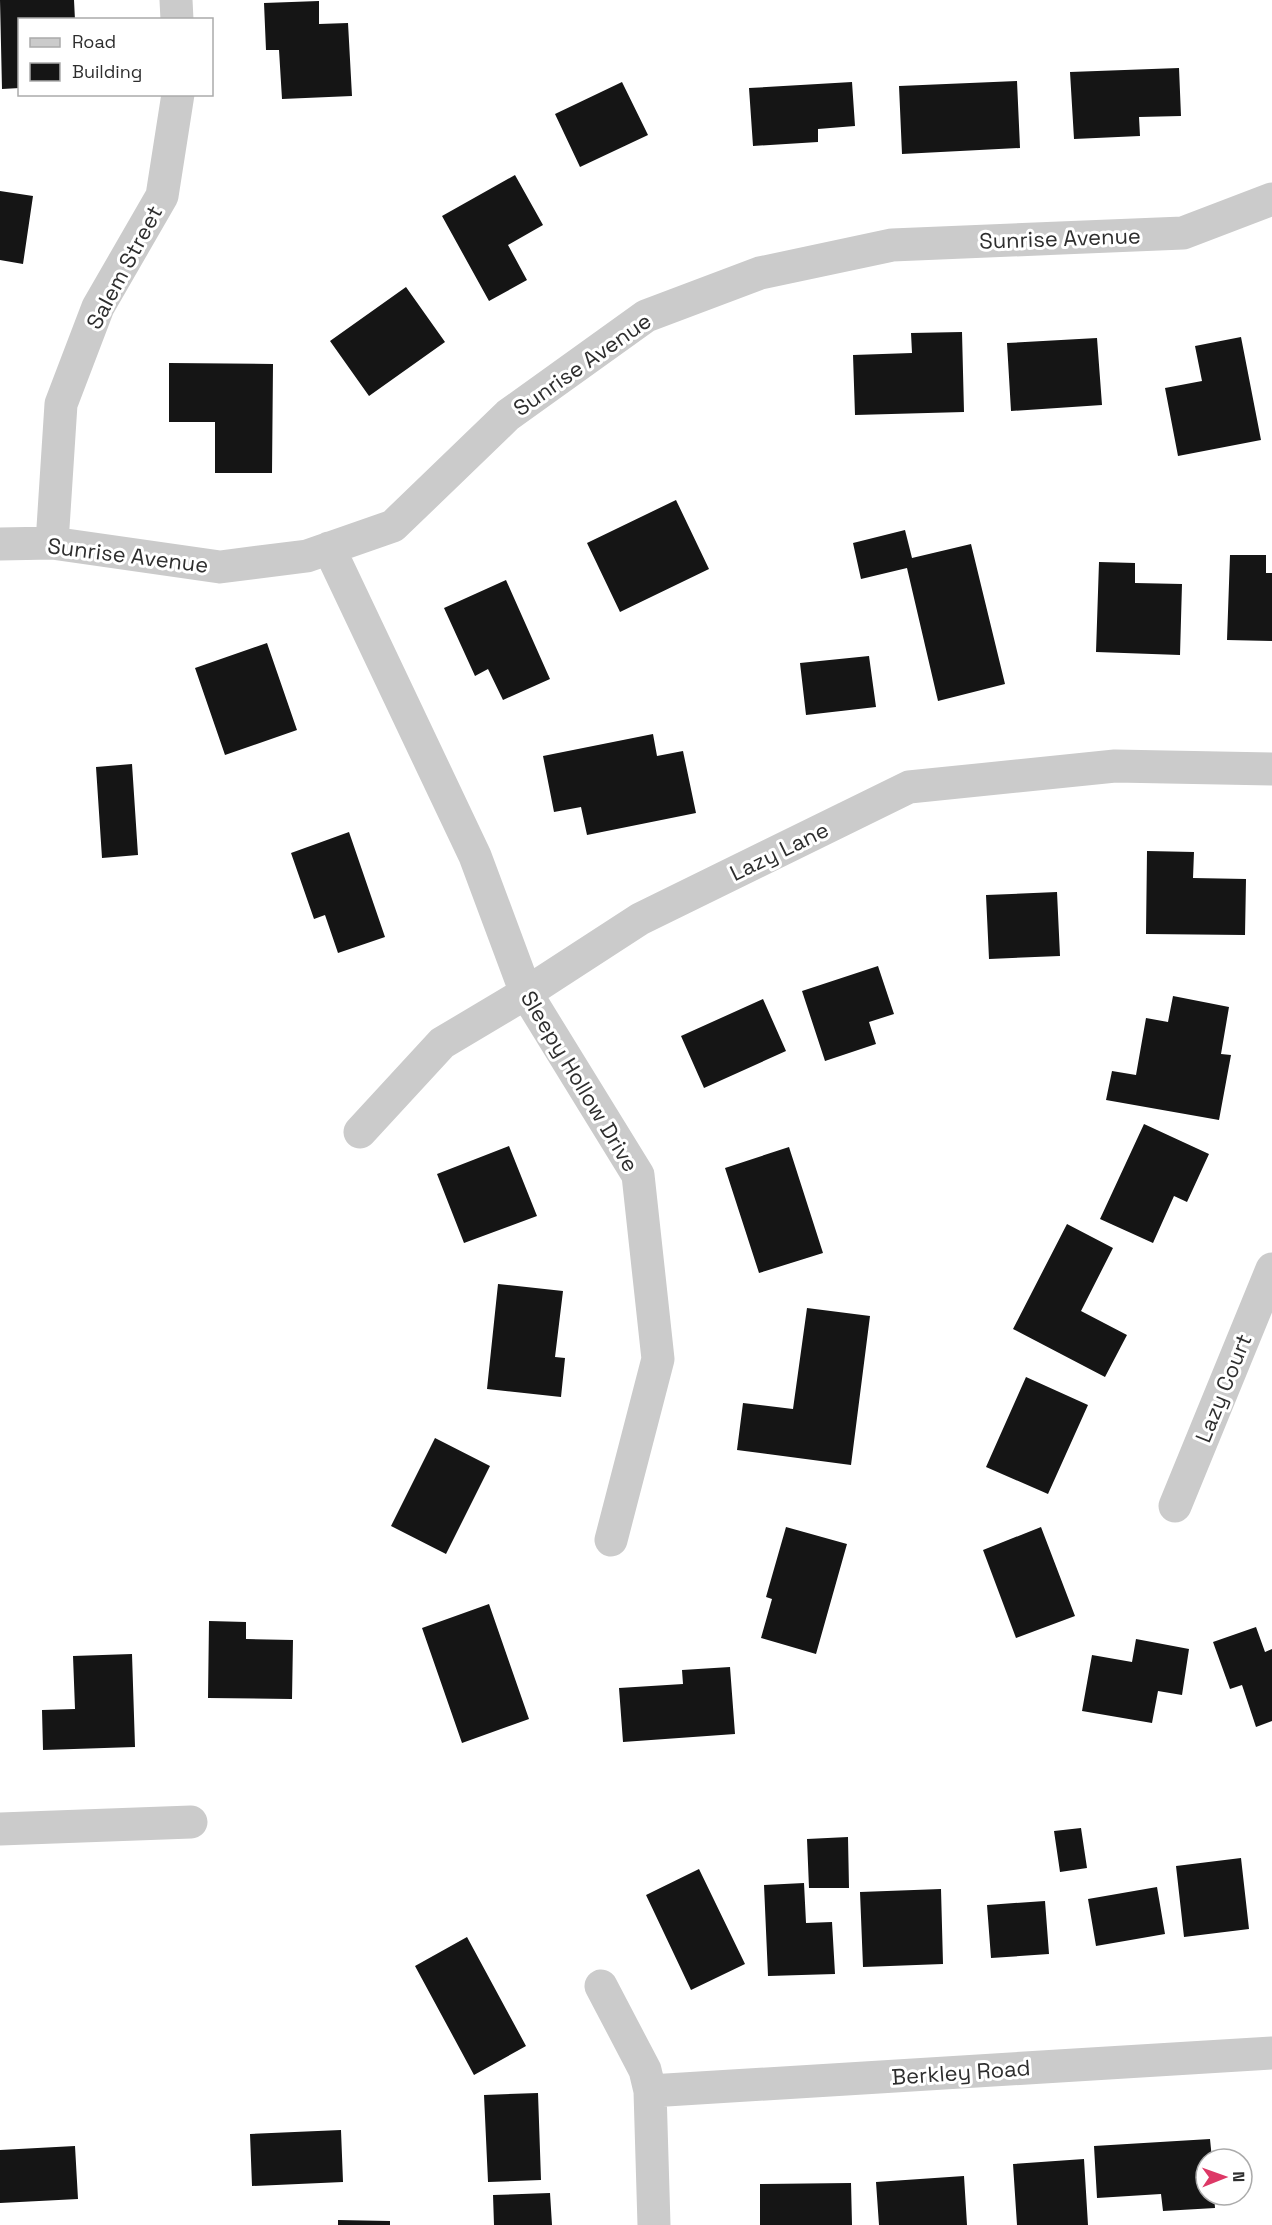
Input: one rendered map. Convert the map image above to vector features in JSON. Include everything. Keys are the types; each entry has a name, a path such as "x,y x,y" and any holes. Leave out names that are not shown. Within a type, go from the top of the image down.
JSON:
{"street":[{"path":"176,0 177,18"},
{"name":"Salem Street","path":"52,543 60,405 98,307 162,196 178,96"},
{"name":"Sunrise Avenue","path":"0,544 52,543 220,567 307,556 393,526 508,415 646,316 749,277 892,245 1183,233 1272,199"},
{"name":"Sleepy Hollow Drive","path":"329,548 475,856 526,993 638,1175 658,1359 610,1540"},
{"name":"Lazy Lane","path":"360,1132 442,1043 526,993 640,919 909,787 1115,766 1272,769"},
{"name":"Lazy Court","path":"1175,1506 1272,1269"},
{"path":"0,1829 191,1822"},
{"path":"601,1986 645,2070 650,2091 654,2225"},
{"name":"Berkley Road","path":"650,2091 1272,2053"}],"building":[{"path":"0,0 74,0 75,18 18,18 18,88 2,89"},
{"path":"319,1 319,24 348,23 352,96 282,99 279,50 266,50 264,3"},
{"path":"1179,68 1181,116 1139,117 1140,136 1074,139 1070,72"},
{"path":"1017,81 1020,148 902,154 899,86"},
{"path":"622,82 648,135 580,167 555,114"},
{"path":"852,82 855,126 818,129 818,142 753,146 749,88"},
{"path":"515,175 543,225 508,245 527,280 489,301 442,216"},
{"path":"0,191 33,196 23,264 0,260"},
{"path":"406,287 445,342 369,396 330,341"},
{"path":"962,332 964,412 855,415 853,355 912,353 911,333"},
{"path":"1241,337 1261,440 1178,456 1165,388 1202,381 1195,346"},
{"path":"1097,338 1102,405 1011,411 1007,343"},
{"path":"169,363 273,364 272,473 215,473 215,422 169,422"},
{"path":"676,500 709,569 620,612 587,543"},
{"path":"905,530 912,558 971,544 1005,684 938,701 907,568 861,579 853,543"},
{"path":"1230,555 1266,555 1266,573 1272,573 1272,641 1227,640"},
{"path":"1099,562 1135,563 1135,583 1182,584 1180,655 1096,652"},
{"path":"506,580 550,679 503,700 488,669 475,676 444,608"},
{"path":"267,643 297,730 225,755 195,668"},
{"path":"869,656 876,707 806,715 800,663"},
{"path":"653,734 657,756 683,751 696,813 587,835 581,807 554,812 543,756"},
{"path":"132,764 138,855 102,858 96,767"},
{"path":"349,832 385,937 338,953 325,915 314,919 291,853"},
{"path":"1147,851 1194,852 1193,878 1246,879 1245,935 1146,934"},
{"path":"1057,892 1060,956 989,959 986,895"},
{"path":"878,966 894,1014 869,1022 876,1044 825,1061 802,991"},
{"path":"1173,996 1229,1007 1221,1054 1231,1055 1219,1120 1106,1100 1112,1071 1136,1075 1146,1018 1168,1022"},
{"path":"763,999 786,1051 704,1088 681,1036"},
{"path":"1144,1124 1209,1154 1187,1202 1174,1196 1153,1243 1100,1219"},
{"path":"509,1146 537,1216 464,1243 437,1174"},
{"path":"789,1147 823,1253 759,1273 725,1168"},
{"path":"1067,1224 1113,1248 1081,1311 1127,1335 1105,1377 1013,1329"},
{"path":"498,1284 563,1291 555,1357 565,1358 561,1397 487,1389"},
{"path":"807,1308 870,1316 851,1465 737,1450 743,1403 793,1409"},
{"path":"1026,1377 1088,1405 1048,1494 986,1467"},
{"path":"435,1438 490,1466 446,1554 391,1526"},
{"path":"786,1527 847,1544 816,1654 761,1638 772,1599 766,1597"},
{"path":"1041,1527 1075,1616 1016,1638 983,1550"},
{"path":"489,1604 529,1719 462,1743 422,1628"},
{"path":"209,1621 246,1622 246,1639 293,1640 292,1699 208,1698"},
{"path":"1256,1627 1265,1652 1272,1649 1272,1721 1256,1727 1242,1685 1230,1689 1213,1642"},
{"path":"1136,1639 1189,1649 1182,1695 1158,1691 1152,1723 1082,1711 1092,1655 1132,1662"},
{"path":"132,1654 135,1747 43,1750 42,1710 75,1709 73,1656"},
{"path":"730,1667 735,1734 623,1742 619,1688 683,1684 682,1670"},
{"path":"1081,1828 1087,1868 1060,1872 1054,1831"},
{"path":"848,1837 849,1888 809,1888 807,1839"},
{"path":"1241,1858 1249,1929 1184,1937 1176,1866"},
{"path":"699,1869 745,1964 691,1990 646,1895"},
{"path":"804,1883 806,1923 832,1922 835,1974 768,1976 764,1885"},
{"path":"1157,1887 1165,1934 1096,1946 1088,1899"},
{"path":"941,1889 943,1964 863,1967 860,1892"},
{"path":"1045,1901 1049,1954 991,1958 987,1905"},
{"path":"467,1937 526,2046 474,2075 415,1966"},
{"path":"538,2093 541,2180 488,2182 484,2095"},
{"path":"341,2130 343,2182 252,2186 250,2134"},
{"path":"1210,2139 1211,2147 1194,2147 1194,2207 1215,2208 1163,2211 1161,2194 1097,2198 1094,2146"},
{"path":"75,2146 78,2199 0,2203 0,2150"},
{"path":"1084,2159 1088,2225 1017,2225 1013,2164"},
{"path":"964,2176 967,2225 879,2225 876,2182"},
{"path":"851,2183 852,2225 760,2225 760,2184"},
{"path":"550,2193 552,2225 494,2225 493,2195"},
{"path":"338,2220 390,2221 390,2225 338,2225"}]}
